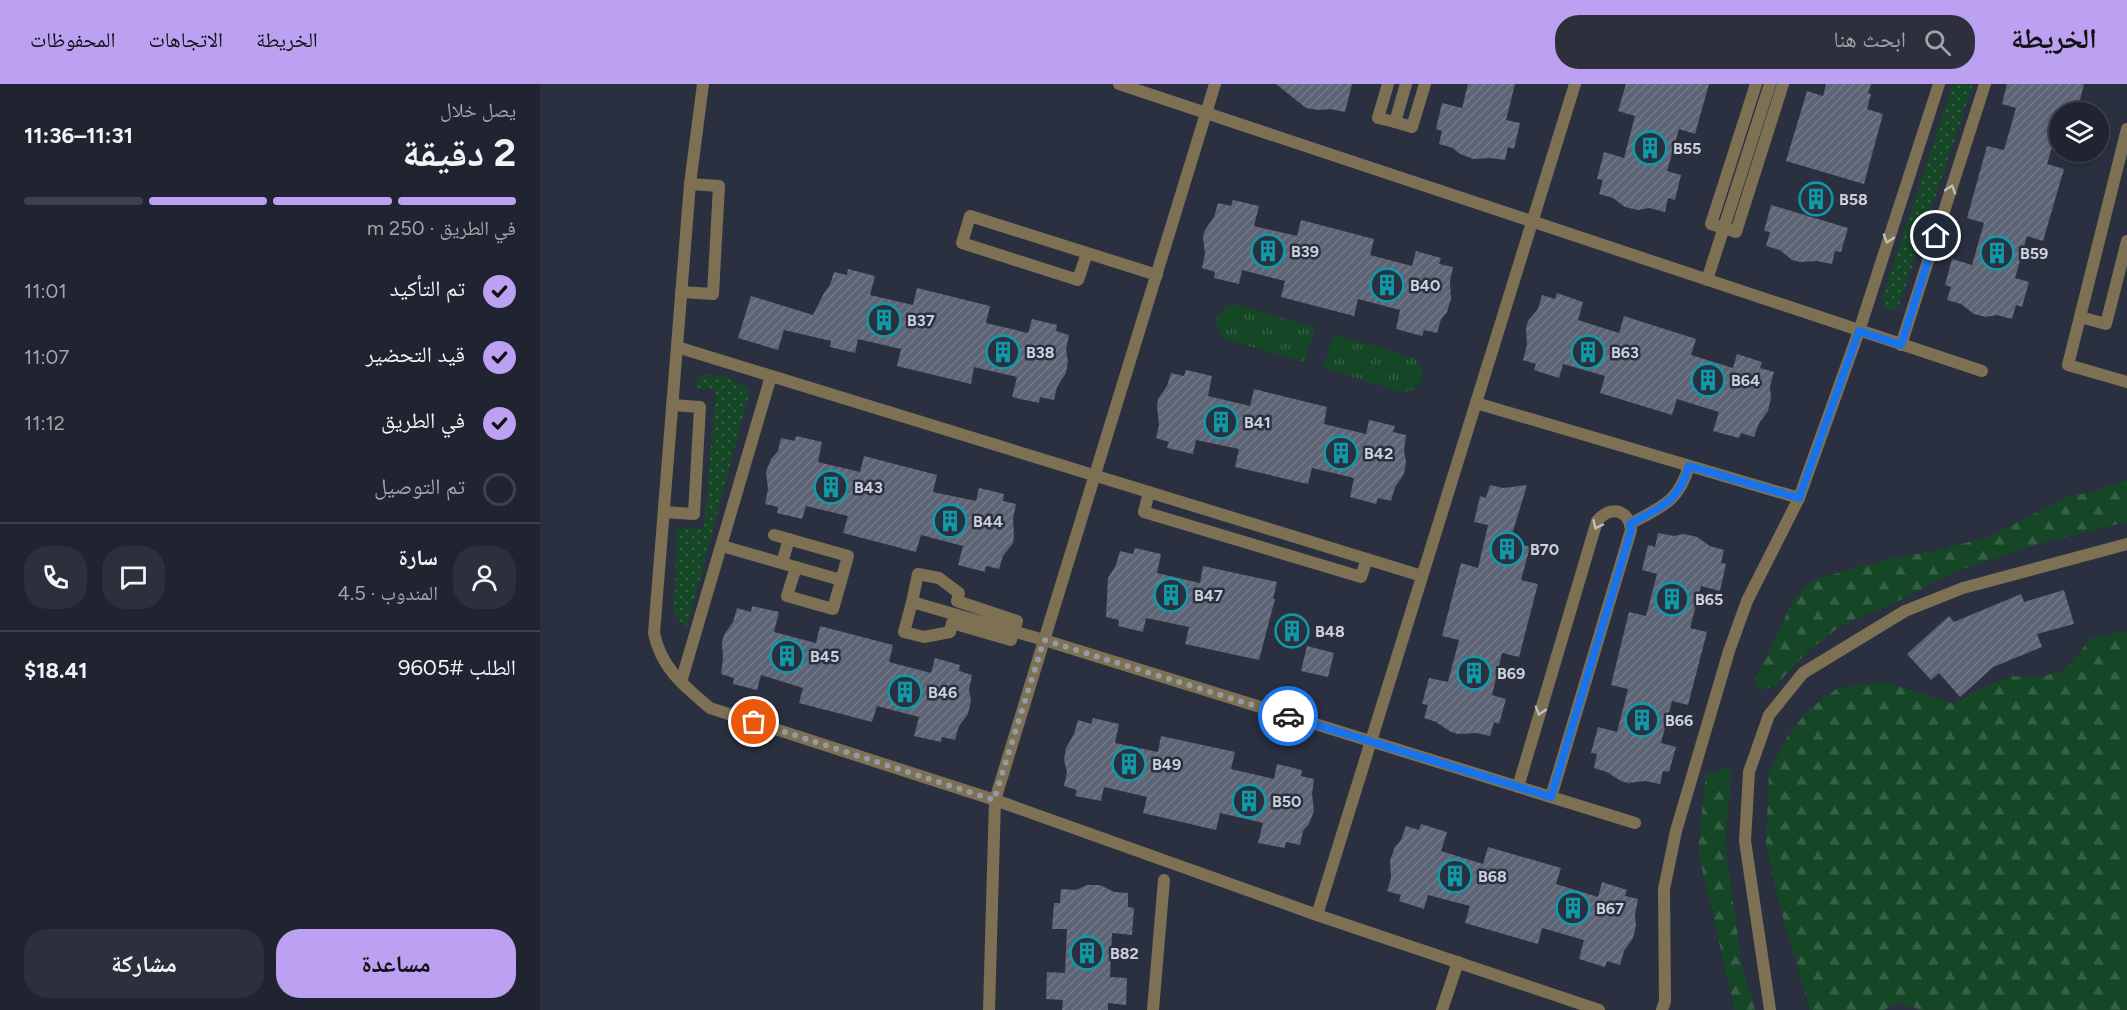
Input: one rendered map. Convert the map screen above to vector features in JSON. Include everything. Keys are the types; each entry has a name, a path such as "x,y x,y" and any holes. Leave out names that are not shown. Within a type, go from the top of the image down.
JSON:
{"street":[{"path":"703,84 690,184 654,633 657,650 666,666 681,682 710,708 994,800 1317,915 1599,1010"},
{"path":"1119,84 1982,371"},
{"path":"989,1010 994,800 1215,84"},
{"path":"1388,84 1378,118 1412,127 1425,84"},
{"path":"1395,122 1406,84"},
{"path":"1317,915 1575,84"},
{"path":"1756,84 1711,224 1736,232 1783,84"},
{"path":"1707,280 1770,84"},
{"path":"1662,1010 1665,1002 1664,889 1676,831 1729,651 1743,610 1799,498 1859,331 1939,84"},
{"path":"1901,345 1985,84"},
{"path":"2127,129 2121,182 2080,317 2068,365 2127,382"},
{"path":"681,292 714,294 719,186 690,184"},
{"path":"1087,253 1078,280 962,243 970,216 1087,253 1156,275"},
{"path":"2080,317 2106,324 2127,241"},
{"path":"676,347 1422,576"},
{"path":"681,682 771,376"},
{"path":"1476,403 1799,498"},
{"path":"664,512 694,514 700,407 672,405"},
{"path":"1630,524 1671,500 1684,484 1689,466"},
{"path":"1149,492 1144,512 1361,577 1367,559"},
{"path":"1518,787 1597,521 1607,512 1621,513 1630,524 1631,531 1551,797"},
{"path":"774,535 848,556 833,609 787,596 796,567"},
{"path":"782,564 789,539"},
{"path":"1770,1010 1744,841 1749,772 1769,715 1803,673 1905,611 1963,588 2127,544"},
{"path":"722,546 841,580"},
{"path":"918,574 939,578 959,593 957,601 1017,621 1011,640 952,623 950,632 924,638 904,632 912,602 918,574"},
{"path":"912,602 1044,640 1635,823"},
{"path":"1154,1010 1164,880"},
{"path":"1442,1010 1458,962"}],"green space":[{"path":"1953,84 1973,84 1900,303 1897,308 1889,309 1883,306 1882,299"},
{"path":"1236,304 1315,328 1305,362 1224,339 1218,328 1218,317 1224,308"},
{"path":"1334,334 1414,358 1422,367 1421,381 1416,388 1403,392 1323,368"},
{"path":"704,375 729,377 748,389 749,394 687,627 678,619 674,611 677,528 704,529 716,390 695,388 698,379"},
{"path":"2127,480 2127,522 2044,542 1954,572 1900,600 1842,625 1808,651 1775,686 1757,691 1756,678 1794,599 1815,579 1893,558 1943,549 1991,536 2067,497 2092,492"},
{"path":"2127,631 2127,1010 1923,1010 1898,1003 1884,1010 1810,1010 1777,896 1766,843 1769,772 1788,736 1807,711 1838,688 1885,682 1954,704 1980,689 2012,676 2038,678 2066,669 2091,638"},
{"path":"1728,768 1731,775 1725,844 1742,967 1755,1010 1735,1010 1698,852 1706,774"}],"building":[{"path":"1276,84 1352,84 1345,112 1306,108"},
{"path":"1468,84 1515,84 1506,120 1520,123 1514,149 1508,147 1505,160 1473,159 1460,154 1453,148 1439,144 1442,131 1436,129 1442,103 1462,108"},
{"name":"B55","path":"1626,84 1709,84 1695,134 1679,129 1667,171 1681,175 1675,200 1668,198 1665,212 1649,208 1638,210 1625,207 1613,198 1599,194 1603,180 1597,179 1604,152 1624,158 1635,116 1618,111"},
{"path":"1826,84 1871,84 1867,109 1883,114 1864,184 1786,161 1807,91 1823,96"},
{"path":"2007,84 2084,84 2080,102 2049,102 2047,164 2064,169 2043,241 2027,236 2015,278 2029,282 2022,307 2016,305 2012,319 1997,315 1986,317 1974,314 1961,304 1947,300 1951,287 1945,285 1952,259 1972,265 1984,223 1967,218 1987,146 2004,150 2016,108 2002,104"},
{"path":"1233,200 1259,206 1254,226 1297,236 1301,220 1374,239 1370,255 1412,266 1416,251 1441,258 1439,264 1453,267 1450,281 1451,299 1437,333 1424,330 1422,336 1396,329 1400,310 1358,299 1354,316 1281,297 1285,281 1242,270 1239,284 1214,278 1215,272 1202,268 1205,254 1203,237 1214,217 1218,203 1231,206"},
{"path":"1771,205 1848,228 1841,252 1835,251 1832,264 1792,260 1780,250 1766,246 1770,232 1764,231"},
{"path":"848,269 875,276 870,295 913,305 917,288 990,306 986,323 1028,333 1032,319 1057,325 1056,331 1069,335 1066,350 1068,361 1066,373 1057,387 1054,400 1040,397 1039,403 1012,397 1017,377 974,367 971,384 897,366 901,349 858,339 855,353 830,347 831,341 784,330 778,350 738,338 751,296 813,315 830,285 834,272 847,275"},
{"path":"1557,293 1583,302 1578,320 1619,333 1624,316 1696,339 1691,355 1733,368 1737,354 1762,362 1760,368 1774,372 1770,386 1771,398 1768,411 1759,423 1754,437 1741,433 1739,438 1713,431 1719,412 1677,399 1672,415 1600,393 1605,376 1563,364 1559,378 1534,370 1536,364 1523,360 1527,345 1528,321 1538,309 1542,295 1555,299"},
{"path":"1186,370 1212,376 1208,396 1250,406 1254,389 1327,407 1324,424 1366,434 1369,420 1395,426 1393,432 1406,435 1404,451 1406,462 1404,474 1395,487 1391,501 1378,498 1376,504 1350,497 1354,478 1312,468 1308,484 1235,467 1239,449 1196,440 1193,454 1167,448 1169,442 1156,438 1159,425 1158,399 1167,386 1171,373 1184,376"},
{"path":"796,436 822,442 818,462 860,472 864,456 937,475 933,492 976,501 979,488 1004,494 1003,501 1016,504 1013,519 1014,536 1013,543 1003,556 999,569 986,566 985,572 958,565 963,546 921,535 916,552 843,533 848,516 806,506 802,519 777,513 778,507 765,504 768,489 766,472 771,459 778,451 781,438 795,441"},
{"path":"1490,485 1503,488 1527,485 1510,541 1530,547 1521,580 1538,584 1519,657 1502,653 1492,695 1506,699 1499,724 1494,722 1490,736 1476,733 1458,734 1424,718 1428,705 1422,704 1429,678 1448,682 1459,640 1442,636 1461,563 1478,568 1488,525 1474,522 1480,496 1486,498"},
{"path":"1658,533 1697,537 1710,546 1724,550 1721,563 1726,564 1720,591 1701,586 1690,628 1707,632 1688,705 1672,701 1661,743 1676,747 1669,772 1663,771 1660,784 1645,781 1628,783 1594,768 1597,754 1591,753 1598,727 1617,732 1628,689 1611,685 1629,612 1646,616 1657,574 1642,570 1648,545 1655,547"},
{"name":"B47","path":"1135,548 1161,554 1157,573 1200,583 1203,566 1277,582 1273,599 1275,599 1259,660 1185,644 1189,627 1146,618 1143,632 1118,626 1119,620 1106,617 1108,578 1116,565 1120,551 1133,554"},
{"path":"2064,590 2074,624 2037,634 2042,647 1993,667 1960,697 1939,673 1931,680 1907,654 1949,616 1954,622 2021,594 2024,602"},
{"path":"752,606 779,612 774,632 816,643 820,626 893,645 889,662 931,673 935,658 960,665 959,671 972,675 969,690 971,701 968,714 959,726 955,740 942,737 941,742 914,736 919,717 877,706 872,722 799,703 803,688 761,675 757,690 733,684 734,678 721,674 722,642 733,622 737,608 751,612"},
{"path":"1307,646 1334,653 1328,677 1301,671"},
{"path":"1093,718 1119,724 1115,743 1158,752 1161,736 1235,752 1231,769 1274,779 1277,764 1302,770 1301,776 1314,779 1312,794 1314,811 1309,824 1303,831 1300,845 1286,842 1285,848 1258,843 1263,823 1220,813 1216,830 1143,813 1147,797 1104,787 1101,801 1075,796 1077,790 1064,786 1067,772 1064,760 1066,748 1074,734 1078,720 1091,724"},
{"path":"1421,824 1447,832 1441,851 1483,864 1488,847 1561,868 1556,884 1598,897 1602,882 1627,890 1625,896 1638,899 1635,915 1636,926 1620,965 1607,961 1605,967 1579,959 1584,940 1542,928 1538,944 1465,923 1470,906 1428,895 1424,909 1399,901 1401,895 1387,891 1391,878 1390,860 1406,826 1419,830"},
{"name":"B82","path":"1087,885 1100,885 1114,892 1128,893 1128,907 1134,908 1132,935 1112,933 1110,977 1127,978 1126,1005 1108,1003 1108,1010 1062,1010 1063,1000 1046,999 1047,972 1065,973 1067,929 1052,929 1054,903 1060,903 1061,889 1076,890"}],"way so far":[{"path":"754,722 994,800 1044,640 1288,716"}],"place":[{"name":"B55","path":"1650,148"},
{"name":"B58","path":"1816,199"},
{"name":"B39","path":"1268,251"},
{"name":"B59","path":"1997,253"},
{"name":"B40","path":"1387,285"},
{"name":"B37","path":"884,320"},
{"name":"B38","path":"1003,352"},
{"name":"B63","path":"1588,352"},
{"name":"B64","path":"1708,380"},
{"name":"B41","path":"1221,422"},
{"name":"B42","path":"1341,453"},
{"name":"B43","path":"831,487"},
{"name":"B44","path":"950,521"},
{"name":"B70","path":"1507,549"},
{"name":"B47","path":"1171,595"},
{"name":"B65","path":"1672,599"},
{"name":"B48","path":"1292,631"},
{"name":"B45","path":"787,656"},
{"name":"B69","path":"1474,673"},
{"name":"B46","path":"905,692"},
{"name":"B66","path":"1642,720"},
{"name":"B49","path":"1129,764"},
{"name":"B50","path":"1249,801"},
{"name":"B68","path":"1455,876"},
{"name":"B67","path":"1573,908"},
{"name":"B82","path":"1087,953"}],"route":[{"path":"1288,716 1551,797 1631,531 1630,524 1671,500 1684,484 1689,466 1799,498 1859,331 1901,345 1936,236"}]}
